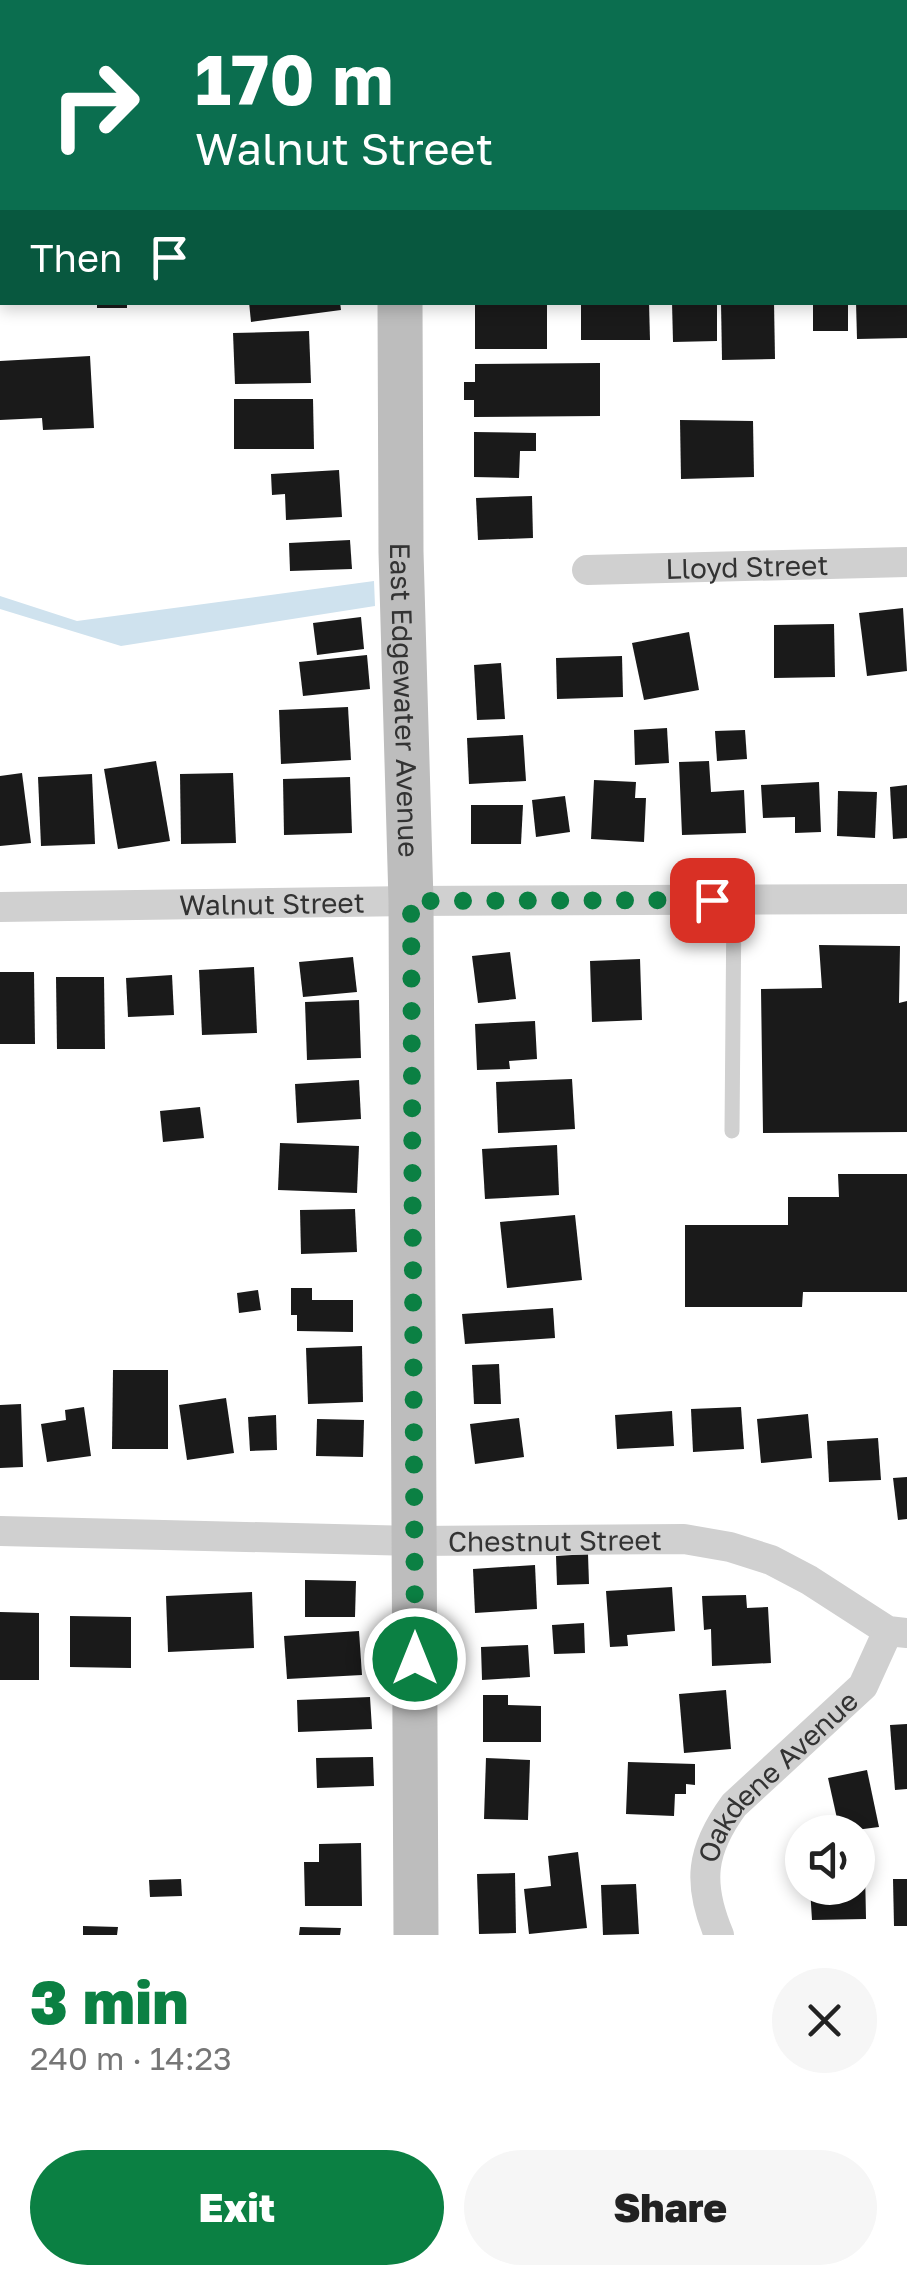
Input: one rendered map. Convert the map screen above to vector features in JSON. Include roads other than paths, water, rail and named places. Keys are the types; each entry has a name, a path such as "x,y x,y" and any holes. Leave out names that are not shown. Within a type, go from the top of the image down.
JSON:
{"street":[{"name":"East Edgewater Avenue","path":"400,305 411,901 416,1935"},
{"name":"Lloyd Street","path":"587,570 907,562"},
{"name":"Walnut Street","path":"0,907 907,900"},
{"name":"Chestnut Street","path":"0,1530 415,1541 673,1539 730,1547 771,1560 898,1632"},
{"name":"Oakdene Avenue","path":"718,1935 707,1907 704,1880 717,1828 734,1804 863,1686 898,1632"}],"lane":[{"path":"732,1131 734,900"}],"water":[{"path":"374,581 375,606 121,646 0,609 0,596 77,621"}]}
